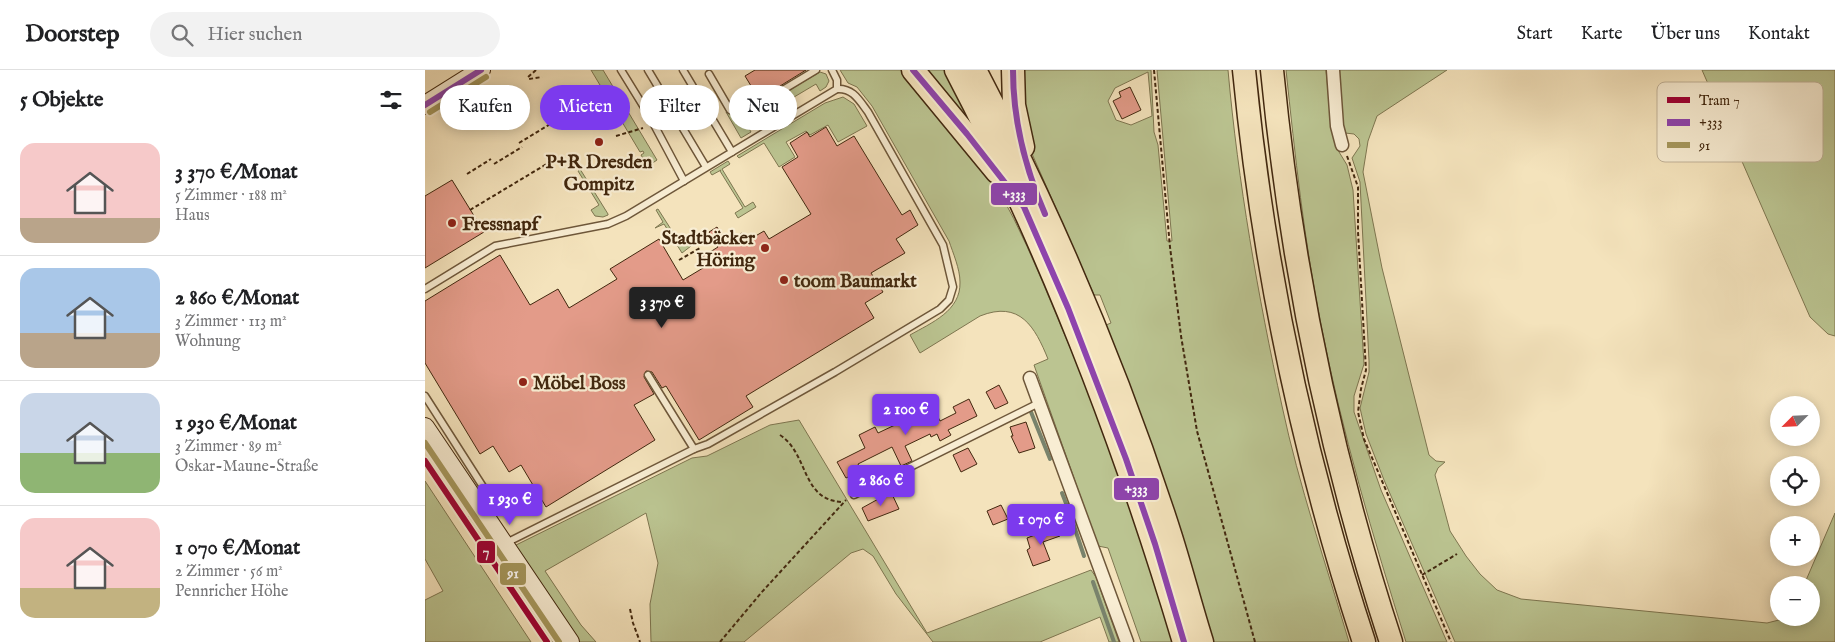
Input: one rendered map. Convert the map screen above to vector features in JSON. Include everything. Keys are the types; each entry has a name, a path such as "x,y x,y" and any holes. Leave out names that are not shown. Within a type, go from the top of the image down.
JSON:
{"highway":[{"path":"913,70 967,134 1028,198"},
{"path":"956,70 1083,301 1171,536 1202,642"},
{"path":"975,70 1028,198 1125,459 1155,544 1184,642"},
{"path":"1013,70 1014,105 1028,198"},
{"path":"1244,70 1265,233 1289,365 1325,514 1364,642"},
{"path":"1272,70 1280,153 1293,238 1320,382 1349,504 1391,642"}],"street":[{"path":"425,106 481,70"},
{"path":"1333,70 1337,126 1342,144"},
{"path":"1030,378 1127,642"},
{"path":"425,427 481,513 570,642"}],"lane":[{"path":"621,70 684,181"},
{"path":"648,70 706,167"},
{"path":"683,70 732,152"},
{"path":"709,74 730,110 741,115 817,70"},
{"path":"832,70 837,80 837,89"},
{"path":"425,289 495,246 608,224 626,216 837,89 846,89 855,94 868,112 943,245 953,287 949,300 940,309 835,372 708,444 694,449 503,544"},
{"path":"649,374 694,449"},
{"path":"425,396 494,504 481,513"},
{"path":"854,495 1039,403"}],"path":[{"path":"536,70 528,78 542,77"},
{"path":"1154,70 1170,247 1181,336 1197,431 1255,642"},
{"path":"616,136 640,129"},
{"path":"519,143 540,130"},
{"path":"1342,144 1358,188 1358,232 1366,361 1358,412 1364,439 1451,642"},
{"path":"494,164 522,147"},
{"path":"467,174 491,159"},
{"path":"471,210 555,159"},
{"path":"679,260 700,248"},
{"path":"780,435 790,441 803,464 805,476 816,492 830,501 843,502"},
{"path":"720,642 843,502 854,495"},
{"path":"1422,575 1457,554"},
{"path":"630,609 640,642"}],"green space":[{"path":"591,70 603,70 612,85 600,85"},
{"path":"840,70 906,70 967,144 999,191 1027,246 1076,360 1103,416 1176,642 1141,642 1108,548 1098,546 1034,365 1048,359 1031,327 1016,314 1006,311 994,312 980,316 920,353 910,335 935,321 956,301 960,282 958,266 949,241 872,106 857,87 848,83"},
{"path":"919,70 948,70 996,165"},
{"path":"1017,70 1151,70 1154,132 1158,145 1167,241 1172,241 1157,70 1228,70 1243,197 1273,365 1296,466 1349,642 1209,642 1106,325 1111,323 1100,295 1094,295 1026,140","holes":["1148,72 1152,116 1131,125 1116,120 1108,101 1115,88"]},
{"path":"1286,70 1326,70 1332,131 1336,147 1347,165 1353,190 1364,364 1354,396 1354,412 1381,490 1447,642 1406,642 1359,484 1329,365 1315,293 1301,198"},
{"path":"1337,70 1447,70 1377,116 1368,141 1363,172 1382,268 1429,455 1436,461 1445,462 1438,468 1435,475 1450,531 1480,574 1497,590 1521,599 1770,622 1770,626 1820,626 1820,576 1808,576 1812,566 1820,566 1820,548 1835,513 1835,642 1455,642 1384,480 1366,434 1360,408 1369,372 1369,361 1360,182 1352,158 1360,146 1359,139 1354,134 1345,133 1339,129"},
{"path":"1702,70 1835,70 1835,336 1828,334 1810,317 1742,162 1823,162 1823,82 1707,82"},
{"path":"820,72 826,74 829,81 826,87 820,91 816,84 797,95 797,86"},
{"path":"843,97 854,104 867,126 838,142 828,125 810,135 806,131 786,142 795,157 779,167 764,143 739,158 737,156 780,130 797,130 797,120 825,103"},
{"path":"630,115 657,160 648,166 647,158 644,160 641,155 644,153 643,151 640,152 627,130 630,130"},
{"path":"736,130 750,130 751,132 741,138"},
{"path":"728,161 730,164 722,169 745,207 753,202 756,207 738,218 735,213 743,208 721,170 712,175 710,172"},
{"path":"580,169 608,215 603,217 595,216 591,210 599,205 578,171"},
{"path":"658,209 681,245 688,241 691,246 682,253 664,224 655,228 663,222 656,210"},
{"path":"799,420 927,633 1091,570 1096,577 1119,642 1109,642 1100,617 1040,642 933,642 896,594 873,556 863,549 851,553 744,642 651,642 650,604 658,563 646,513 545,571 581,625 596,642 576,642 512,547 692,458 707,456 770,425"},
{"path":"425,481 531,642 425,642 425,600 443,591 425,559"},
{"path":"470,515 557,642 552,642 467,517"}],"building":[{"path":"755,70 806,70 782,85 750,85 745,76"},
{"path":"1130,87 1141,110 1122,119 1113,101 1121,97 1119,92"},
{"path":"826,127 837,146 854,136 902,215 910,210 918,225 896,239 905,253 871,273 883,292 865,303 874,318 746,396 753,407 699,440 666,386 662,388 652,372 646,371 644,377 654,394 634,405 655,440 546,507 521,465 509,472 493,446 480,454 425,363 425,301 500,255 530,305 558,289 569,308 617,279 610,269 659,239 683,280 708,265 702,257 718,247 709,232 717,227 727,243 742,233 747,241 764,231 769,239 811,214 782,167 798,157 790,143 807,132 810,137"},
{"name":"Fressnapf","path":"452,180 484,232 425,268 425,196"},
{"path":"999,385 1008,403 995,409 986,392"},
{"path":"969,399 977,416 948,430 951,435 940,441 937,434 931,437 930,434 905,446 912,461 901,466 892,447 858,464 861,471 846,478 837,462 865,448 859,435 875,427 878,433 931,408 933,412 935,411 940,421 956,413 953,407"},
{"path":"1026,422 1035,448 1019,453 1011,436 1013,436 1010,427"},
{"path":"968,448 977,464 961,472 953,455"},
{"path":"891,492 899,509 868,521 862,508"},
{"path":"1001,505 1008,519 993,525 987,511"},
{"path":"1056,527 1060,536 1043,542 1050,560 1033,566 1027,550 1030,548 1027,538"}],"waterway":[{"path":"1031,412 1050,459"},
{"path":"1062,493 1067,506"},
{"path":"1073,523 1084,556"},
{"path":"1093,582 1114,642"}],"tram line":[{"name":"7","path":"425,461 547,642"}],"transit line":[{"name":"+333","path":"425,105 481,70"},
{"name":"+333","path":"913,70 967,134 1024,207 1068,308 1126,459 1155,544 1184,642"},
{"name":"+333","path":"1013,70 1015,107 1021,144 1045,214"},
{"name":"91","path":"430,112 486,77"},
{"name":"91","path":"425,443 559,642"}],"place":[{"name":"P+R Dresden Gompitz","path":"599,142"},
{"name":"Fressnapf","path":"452,223"},
{"name":"Stadtbäcker Höring","path":"765,248"},
{"name":"toom Baumarkt","path":"784,280"},
{"name":"Möbel Boss","path":"523,382"}]}
